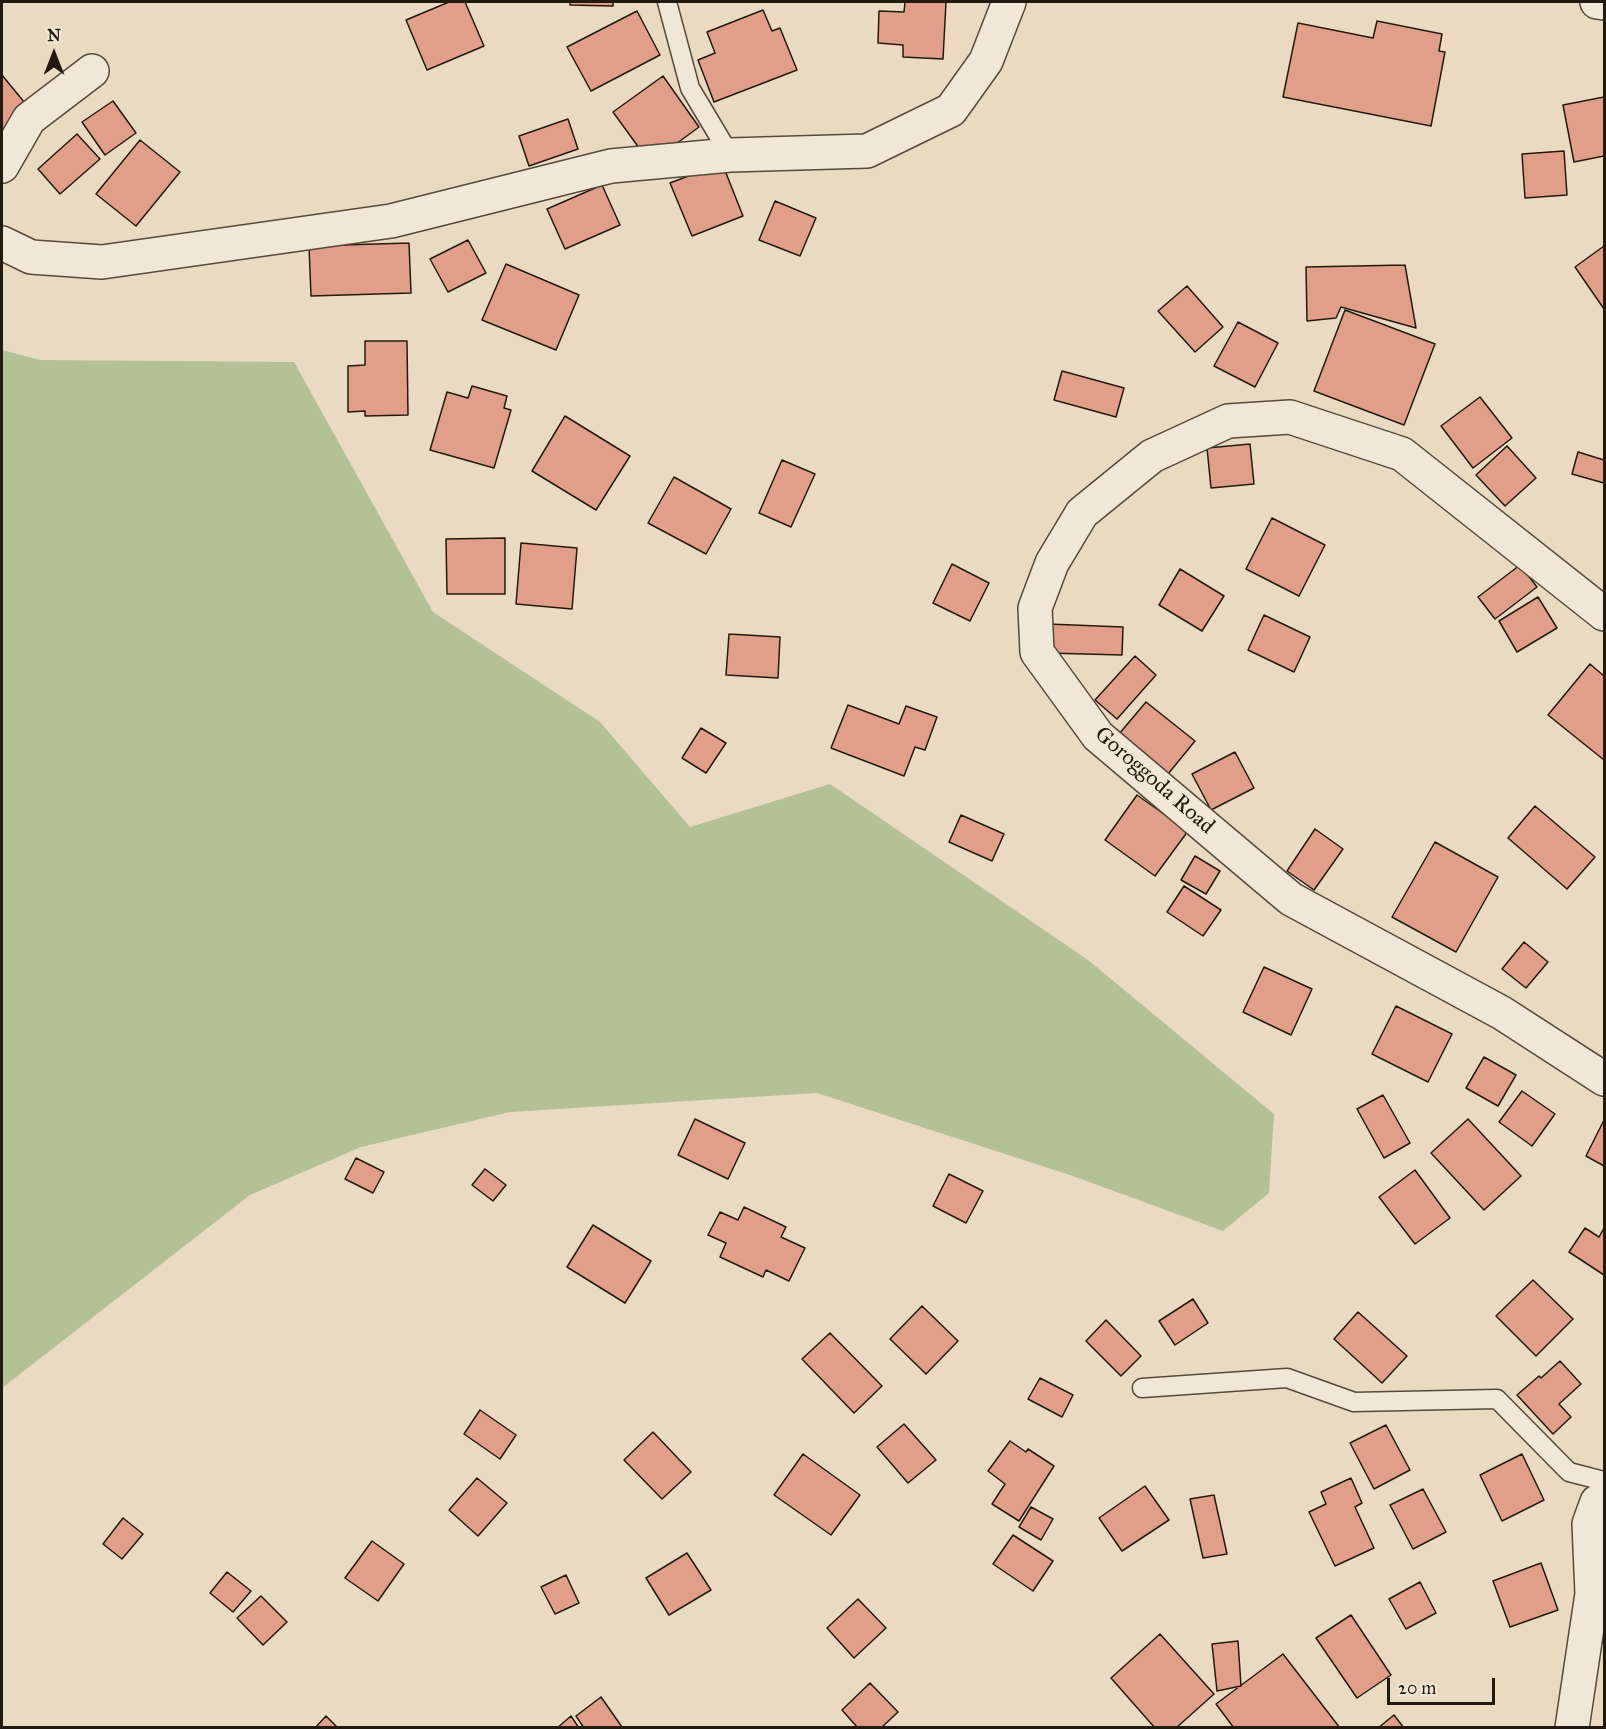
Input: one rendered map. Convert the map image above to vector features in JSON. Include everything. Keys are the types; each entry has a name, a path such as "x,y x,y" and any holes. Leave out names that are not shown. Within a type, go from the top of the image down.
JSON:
{"street":[{"path":"2,243 31,257 102,262 391,221 611,165 730,155 867,151 951,111 986,62 1009,2"},
{"path":"1597,2 1605,3"},
{"path":"2,166 29,119 92,71"},
{"name":"Goroggoda Road","path":"1605,614 1402,454 1290,417 1228,422 1152,456 1082,513 1052,563 1035,608 1037,652 1098,736 1291,899 1502,1013 1605,1079"},
{"path":"1572,1728 1592,1594 1588,1524 1597,1502 1605,1498"}],"lane":[{"path":"667,2 690,88 730,155"},
{"path":"1142,1388 1287,1378 1354,1402 1497,1399 1569,1472 1605,1481"}],"green space":[{"path":"2,350 40,360 294,362 433,612 600,722 690,827 830,784 1088,960 1274,1114 1269,1193 1223,1231 1073,1176 817,1093 510,1112 361,1147 250,1195 2,1388"}],"building":[{"path":"449,2 465,2 484,46 427,70 406,20"},
{"path":"570,2 613,2 613,6 570,5"},
{"path":"905,2 946,2 943,59 903,57 903,45 878,43 879,11 904,12"},
{"path":"763,10 772,31 780,28 797,70 714,102 698,60 715,53 707,32"},
{"path":"637,11 660,55 591,91 567,47"},
{"path":"1377,21 1442,34 1439,51 1445,52 1431,126 1283,97 1298,23 1373,38"},
{"path":"2,75 29,108 2,131"},
{"path":"663,76 699,127 650,163 613,112"},
{"path":"1604,97 1604,156 1574,162 1563,105"},
{"path":"113,101 136,133 105,155 82,122"},
{"path":"568,119 578,149 529,166 519,136"},
{"path":"77,134 100,159 60,194 38,169"},
{"path":"140,140 180,172 136,226 96,194"},
{"path":"1564,151 1567,195 1525,198 1522,154"},
{"path":"722,163 743,216 692,236 670,183"},
{"path":"602,185 620,225 565,249 547,209"},
{"path":"775,201 816,218 800,256 759,240"},
{"path":"468,240 486,273 448,292 430,259"},
{"path":"409,243 411,293 311,296 309,246"},
{"path":"1604,246 1604,309 1575,267"},
{"path":"506,264 579,295 556,350 482,320"},
{"path":"1405,265 1416,328 1341,307 1336,318 1307,321 1306,267"},
{"path":"1187,286 1223,327 1195,352 1158,311"},
{"path":"1345,310 1435,344 1404,425 1314,391"},
{"path":"1238,322 1278,343 1255,387 1214,366"},
{"path":"365,341 407,341 408,415 365,416 365,411 348,412 348,366 365,365"},
{"path":"1062,371 1124,388 1116,417 1054,400"},
{"path":"472,386 507,396 504,408 511,410 494,468 430,450 447,392 468,398"},
{"path":"1480,397 1512,438 1473,468 1441,426"},
{"path":"565,416 630,456 596,510 532,471"},
{"path":"1250,444 1254,484 1211,488 1207,448"},
{"path":"1507,446 1536,478 1505,506 1476,475"},
{"path":"1578,452 1604,460 1604,483 1572,474"},
{"path":"782,460 815,474 791,527 759,513"},
{"path":"674,477 731,509 706,554 648,523"},
{"path":"1272,518 1325,545 1299,596 1246,569"},
{"path":"505,538 505,594 447,594 446,539"},
{"path":"521,543 577,548 572,609 516,604"},
{"path":"952,564 989,583 970,621 933,603"},
{"path":"1520,565 1537,587 1495,619 1478,597"},
{"path":"1180,569 1224,596 1202,631 1159,605"},
{"path":"1538,597 1557,628 1517,652 1499,621"},
{"path":"1264,615 1310,637 1294,672 1248,650"},
{"path":"1048,624 1123,627 1122,655 1047,653"},
{"path":"729,634 780,637 778,678 726,675"},
{"path":"1135,656 1156,675 1117,719 1095,700"},
{"path":"1590,664 1604,676 1604,760 1548,715"},
{"path":"1146,702 1195,741 1168,774 1119,734"},
{"path":"848,705 899,724 906,706 937,717 925,750 915,747 904,776 831,748"},
{"path":"701,728 726,743 706,773 682,758"},
{"path":"1235,752 1254,788 1211,810 1192,774"},
{"path":"1137,795 1188,831 1155,876 1105,840"},
{"path":"1535,806 1595,857 1567,889 1508,838"},
{"path":"961,815 1004,834 992,861 949,842"},
{"path":"1315,829 1343,849 1314,890 1287,871"},
{"path":"1435,842 1498,877 1456,952 1392,917"},
{"path":"1195,856 1220,871 1206,894 1181,880"},
{"path":"1184,886 1221,910 1203,936 1167,912"},
{"path":"1524,942 1548,962 1526,988 1502,969"},
{"path":"1264,967 1312,989 1291,1035 1243,1012"},
{"path":"1396,1006 1452,1034 1428,1082 1372,1054"},
{"path":"1484,1057 1516,1075 1498,1106 1466,1088"},
{"path":"1522,1091 1555,1114 1532,1146 1499,1122"},
{"path":"1383,1095 1410,1143 1384,1158 1357,1109"},
{"path":"695,1119 745,1143 728,1179 678,1155"},
{"path":"1468,1119 1521,1176 1484,1210 1431,1153"},
{"path":"1604,1120 1604,1166 1586,1156"},
{"path":"356,1158 384,1172 373,1193 345,1179"},
{"path":"485,1169 506,1185 493,1201 472,1185"},
{"path":"1415,1170 1450,1218 1415,1244 1379,1197"},
{"path":"949,1174 983,1191 966,1223 933,1206"},
{"path":"744,1207 786,1227 781,1237 805,1248 789,1281 766,1270 763,1277 720,1257 726,1243 708,1235 720,1212 738,1220"},
{"path":"593,1225 651,1261 625,1303 567,1267"},
{"path":"1585,1228 1599,1237 1604,1228 1604,1275 1569,1252"},
{"path":"1533,1280 1573,1319 1536,1356 1496,1316"},
{"path":"1193,1299 1208,1323 1175,1345 1159,1321"},
{"path":"922,1306 958,1341 926,1374 890,1339"},
{"path":"1358,1312 1407,1356 1382,1383 1334,1339"},
{"path":"1106,1320 1141,1356 1121,1376 1086,1341"},
{"path":"830,1333 882,1386 854,1413 802,1359"},
{"path":"1560,1361 1581,1384 1559,1404 1571,1417 1553,1434 1517,1395"},
{"path":"1040,1378 1073,1395 1062,1417 1028,1399"},
{"path":"480,1410 516,1435 500,1459 464,1434"},
{"path":"904,1424 936,1460 908,1483 877,1447"},
{"path":"1386,1425 1410,1470 1374,1489 1350,1443"},
{"path":"653,1432 691,1472 662,1499 624,1460"},
{"path":"1010,1441 1026,1452 1028,1449 1054,1466 1019,1521 992,1504 1005,1484 988,1471"},
{"path":"803,1454 860,1495 831,1535 774,1495"},
{"path":"1522,1454 1544,1500 1502,1521 1480,1475"},
{"path":"477,1478 507,1503 478,1536 449,1510"},
{"path":"1351,1478 1362,1503 1355,1507 1374,1548 1335,1566 1309,1512 1326,1504 1321,1492"},
{"path":"1145,1486 1169,1520 1122,1551 1099,1518"},
{"path":"1423,1489 1446,1532 1413,1549 1390,1505"},
{"path":"1214,1495 1227,1554 1203,1558 1190,1499"},
{"path":"1031,1507 1053,1519 1041,1540 1019,1527"},
{"path":"123,1518 143,1534 122,1559 103,1544"},
{"path":"1013,1535 1053,1561 1033,1591 993,1564"},
{"path":"372,1541 404,1564 378,1601 345,1578"},
{"path":"687,1553 711,1590 669,1615 646,1578"},
{"path":"1541,1563 1558,1610 1510,1627 1493,1581"},
{"path":"227,1572 251,1591 233,1612 210,1593"},
{"path":"566,1575 579,1603 555,1614 541,1587"},
{"path":"1420,1582 1436,1613 1406,1629 1389,1599"},
{"path":"261,1596 287,1622 263,1645 237,1618"},
{"path":"858,1599 886,1628 854,1658 827,1628"},
{"path":"1351,1615 1391,1675 1357,1698 1316,1638"},
{"path":"1160,1634 1214,1694 1176,1728 1155,1728 1111,1678"},
{"path":"1238,1641 1241,1686 1217,1691 1212,1644"},
{"path":"1283,1654 1340,1728 1234,1728 1216,1704"},
{"path":"870,1683 898,1712 881,1728 858,1728 842,1710"},
{"path":"601,1697 621,1728 584,1728 576,1716"},
{"path":"1394,1715 1404,1728 1378,1728"},
{"path":"326,1716 338,1728 315,1728"},
{"path":"571,1716 579,1728 557,1728"}]}
